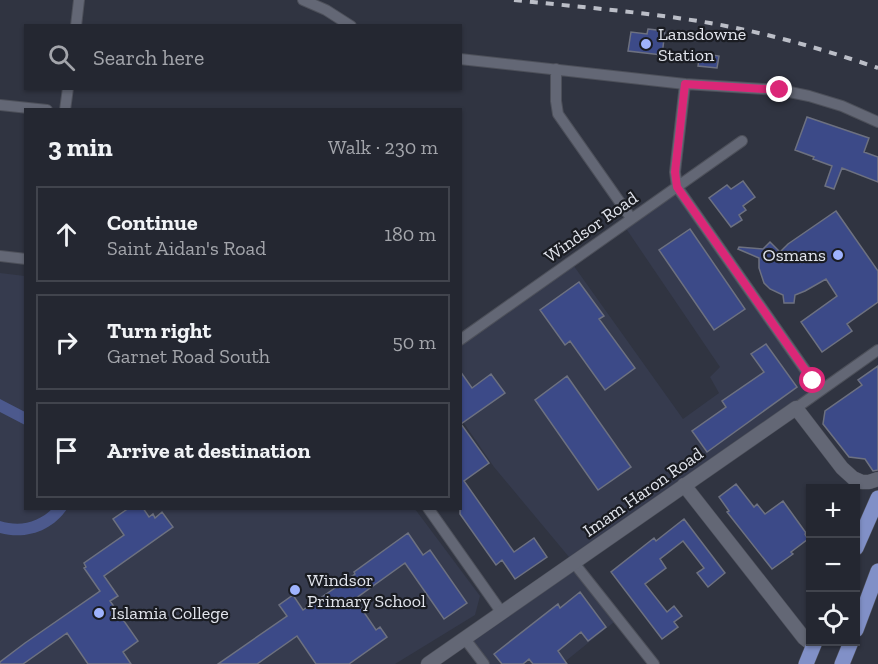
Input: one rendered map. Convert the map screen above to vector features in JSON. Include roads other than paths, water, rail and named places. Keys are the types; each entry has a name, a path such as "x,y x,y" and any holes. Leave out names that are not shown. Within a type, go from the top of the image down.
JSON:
{"main road":[{"path":"860,538 878,498"},
{"path":"860,618 877,575"},
{"path":"806,664 814,646"},
{"path":"842,664 849,646"}],"street":[{"path":"76,24 79,0"},
{"path":"303,0 326,10 348,24"},
{"path":"462,59 685,84 794,92 842,106 878,122"},
{"path":"556,69 558,114 631,218"},
{"path":"685,84 675,172 677,187 820,391"},
{"path":"65,108 68,90"},
{"path":"0,105 28,108"},
{"name":"Windsor Road","path":"462,339 742,141"},
{"path":"0,256 24,259"},
{"name":"Imam Haron Road","path":"428,664 878,350"},
{"path":"796,408 842,468 853,478 862,482 878,479"},
{"path":"684,485 806,640"},
{"path":"429,510 502,613"},
{"path":"574,563 654,664"},
{"path":"465,639 484,664"}],"railway":[{"path":"514,0 710,23 795,42 878,68"}],"place":[{"name":"Lansdowne Station","path":"646,44"},
{"name":"Osmans","path":"838,255"},
{"name":"Windsor Primary School","path":"295,590"},
{"name":"Islamia College","path":"99,613"}]}
